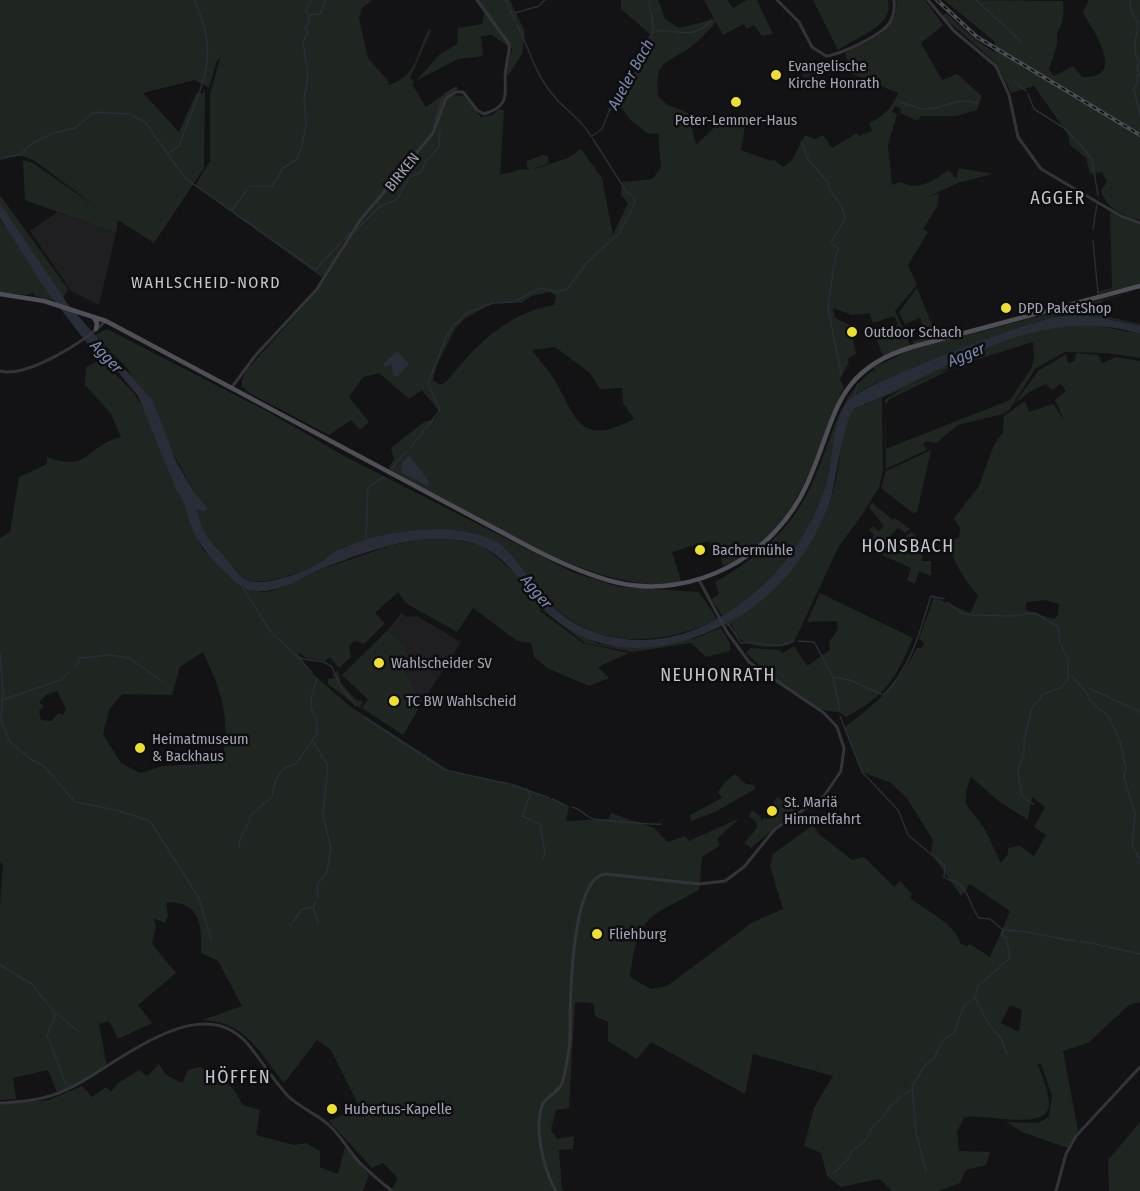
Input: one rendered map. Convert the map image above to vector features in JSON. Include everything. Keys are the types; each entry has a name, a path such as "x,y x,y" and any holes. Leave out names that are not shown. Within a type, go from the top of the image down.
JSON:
{"main road":[{"path":"0,294 44,301 106,321 495,530 571,567 616,582 643,586 670,586 699,580 748,556 783,523 807,485 842,395 857,376 871,365 906,349 1140,286"},
{"path":"87,314 96,321 95,329"}],"street":[{"name":"BIRKEN","path":"232,387 255,356 317,289 359,222 428,140 446,98 456,92 463,92 477,110 484,114 503,101 507,91 505,74 509,44 477,0"},
{"path":"777,0 799,22 814,49 829,56 886,27 893,15 894,0"},
{"path":"928,0 949,27 996,66 1006,87 1018,137 1041,169 1121,216 1140,223"},
{"path":"0,371 22,372 77,344 106,321"},
{"path":"556,1191 541,1146 539,1119 546,1097 559,1089 563,1081 570,1042 569,983 574,948 583,906 592,881 598,875 606,874 699,884 725,881 744,867 775,829 820,800 830,789 841,770 844,755 843,740 832,721 760,671 739,650 715,612 699,580"},
{"path":"0,1103 38,1100 58,1095 81,1085 132,1050 162,1035 197,1024 218,1025 230,1029 244,1040 290,1098 332,1128 360,1163 392,1191"},
{"path":"1056,1191 1066,1154 1076,1136 1140,1067"}],"shaded area":[{"path":"0,0 372,0 362,8 359,18 368,58 389,82 387,85 397,82 410,71 429,29 431,31 410,78 415,82 412,84 426,107 456,86 458,89 453,95 464,96 481,117 492,115 499,109 504,110 500,175 521,169 530,170 527,167 527,161 543,155 548,156 549,163 532,170 568,158 581,149 602,178 613,235 628,203 621,195 622,182 652,179 661,168 658,133 649,134 630,120 622,108 607,111 634,74 649,43 650,34 621,9 621,0 658,0 665,19 679,28 714,19 704,0 727,0 733,8 747,0 757,0 773,34 762,36 754,25 747,29 744,24 723,35 716,22 692,46 662,66 658,77 658,96 666,104 688,113 696,145 727,115 745,126 741,150 772,161 773,159 783,167 792,160 805,135 815,139 823,135 832,148 857,133 859,136 872,131 869,123 887,111 898,93 850,73 845,53 881,34 888,27 896,11 896,0 925,0 943,25 921,43 942,80 957,74 982,96 977,110 956,116 921,116 918,121 900,113 901,109 895,106 892,112 897,114 888,145 892,185 901,182 914,186 926,184 949,170 956,179 959,168 993,174 958,183 930,196 939,194 937,207 923,229 928,232 908,265 917,285 895,311 910,345 883,356 871,326 879,331 895,328 898,324 894,316 873,323 869,313 852,315 833,308 835,318 854,327 856,334 852,335 856,354 847,359 849,363 840,379 844,387 813,464 786,516 748,555 723,566 718,547 711,548 709,541 672,552 681,581 649,584 613,578 573,565 532,547 388,469 394,459 391,448 424,422 435,419 440,412 422,390 409,399 379,373 363,377 349,397 369,422 360,430 351,420 329,435 242,387 246,371 321,286 358,226 377,204 350,232 323,278 195,186 210,161 210,93 221,56 216,63 209,88 195,80 143,93 179,132 196,93 203,93 205,89 204,168 154,243 118,220 116,233 25,200 23,160 33,163 99,209 35,161 22,156 0,158","holes":["550,292 556,296 554,305 537,309 506,324 480,344 446,382 440,385 433,380 437,364 455,329 463,320 494,302 522,303 531,296","555,347 590,373 600,389 622,388 623,403 634,419 615,428 600,431 589,429 580,423 552,376 532,350"]},
{"path":"477,0 510,0 525,32 522,54 508,76 507,69 512,49 492,35 481,36 483,56 458,59 416,81 439,55 457,44 458,28 482,24 485,11"},
{"path":"813,0 888,0 889,9 880,24 838,50"},
{"path":"944,0 1063,1 1063,19 1057,34 1057,44 1049,70 1054,76 1073,66 1082,77 1096,76 1103,70 1105,62 1104,52 1083,12 1089,0 1140,0 1140,220 1122,214 1106,201 1101,190 1107,182 1102,172 1090,174 1086,158 1070,145 1068,134 1034,86 1011,93 997,64 942,16 946,13 975,39 994,52 995,42"},
{"path":"818,65 819,88 813,92 812,89 803,91 802,75"},
{"path":"0,195 68,289 63,298 0,203"},
{"path":"57,212 116,233 99,305 71,291 30,231"},
{"path":"1110,212 1140,225 1140,284 1097,294 1097,292 1112,288"},
{"path":"0,220 55,301 35,296 33,293 26,295 0,292"},
{"path":"917,288 937,337 913,345 913,341 926,338 920,318 905,324 899,312"},
{"path":"1139,290 1102,301 1105,316 1140,324 1140,326 1080,316 1059,317 1043,321 916,366 863,390 852,398 842,416 822,497 802,538 789,557 758,591 721,617 722,615 711,599 719,594 715,582 758,553 783,530 803,502 811,486 842,409 860,382 873,370 875,375 874,367 905,353 939,343 891,357 898,353"},
{"path":"1073,324 1094,325 1140,334 1140,358 1107,353 1065,352 1035,369 1010,409 1003,414 958,425 936,443 926,441 923,444 927,450 886,469 886,449 1010,400 1031,369 1034,359 1033,342 969,362 965,368 957,369 949,370 890,399 885,405 885,400 908,386 882,398 883,471 879,487 839,546 794,642 788,645 765,647 743,641 737,636 731,624 727,627 725,624 745,612 780,583 808,547 828,506 835,484 844,429 850,412 948,363 1025,334","holes":["960,363 957,369 943,371 936,374"]},
{"path":"107,329 272,414 346,457 572,572 619,587 699,592 717,619 675,635 654,638 632,639 590,630 570,620 552,605 501,548 474,534 456,530 427,529 385,536 341,548 322,562 283,578 252,581 244,578 209,543 197,509 208,508 194,492 127,368 95,335"},
{"path":"1076,353 1098,355 1102,363 1116,357 1140,361 1140,1002 1129,1005 1088,1043 1063,1051 1078,1130 1068,1148 1022,1132 1006,1122 1038,1123 1049,1117 1052,1096 1041,1063 1038,1064 1049,1100 1046,1113 1038,1118 1027,1120 964,1117 957,1132 959,1151 990,1152 986,1165 966,1170 960,1183 938,1191 892,1191 880,1179 841,1187 827,1176 821,1153 804,1146 814,1108 833,1076 753,1054 745,1094 651,1042 637,1059 608,1041 608,1022 595,1016 593,1003 575,1002 569,1108 556,1110 551,1130 557,1139 574,1136 573,1149 559,1150 562,1190 566,1191 394,1191 392,1189 398,1178 383,1163 372,1168 329,1121 356,1109 358,1104 331,1050 317,1040 284,1083 250,1040 240,1032 217,1022 202,1020 242,1006 218,961 201,953 200,925 193,911 178,903 166,902 168,916 165,923 153,918 156,926 152,944 176,973 138,1005 152,1023 118,1039 109,1021 99,1024 107,1066 81,1084 57,1093 48,1070 13,1078 16,1099 0,1100 0,906 3,867 0,861 0,538 10,532 19,477 47,464 47,457 72,462 80,460 100,446 121,437 111,414 85,385 86,367 101,360 134,393 150,420 203,550 242,588 262,592 272,591 325,568 389,546 418,540 448,538 479,545 492,553 519,577 537,602 555,619 598,644 610,646 693,639 721,628 730,643 730,651 706,657 691,643 633,652 585,643 541,609 540,611 583,643 629,653 598,667 609,678 589,686 547,668 534,657 531,643 517,641 473,608 457,632 407,604 398,592 375,613 385,623 364,644 354,641 349,646 351,657 339,668 330,657 325,661 305,657 298,652 307,669 351,707 450,771 515,786 569,806 566,821 609,819 611,813 654,828 668,842 685,836 689,841 740,818 718,838 719,846 702,857 699,890 656,914 642,929 633,956 630,977 651,989 667,986 753,922 783,909 770,866 773,854 813,825 819,834 852,860 864,857 894,887 900,881 912,894 910,898 953,930 961,944 967,946 970,944 990,957 1010,911 970,884 961,896 931,853 933,840 906,797 891,783 862,772 844,728 894,684 917,648 922,648 924,643 919,639 934,597 970,613 978,596 960,570 950,548 948,540 959,538 960,528 954,518 979,486 994,445 1003,432 1004,416 1025,401 1029,412 1053,404 1064,420 1055,400 1066,391 1061,384 1052,390 1046,384 1031,391 1015,403 1038,371 1066,354 1068,363 1075,361","holes":["1046,600 1059,604 1058,615 1054,619 1025,610 1027,602","203,652 223,706 225,747 222,763 163,766 140,773 121,763 103,734 109,710 122,694 172,695 180,667","57,691 66,709 63,715 59,713 51,721 41,720 39,711 44,707 39,702 46,695","971,777 1000,802 1028,820 1032,797 1045,807 1034,827 1046,835 1034,856 1020,846 1008,848 1008,854 1001,863 984,828 967,806 966,795","1010,1005 1022,1010 1019,1032 1001,1023"]},
{"path":"931,450 917,512 913,513 881,488 886,471"},
{"path":"872,503 893,520 895,518 910,529 905,533 898,528 880,546 871,539 874,535 869,530 873,526 879,531 884,526 869,507"},
{"path":"911,532 922,542 922,561 931,561 931,576 919,571 915,584 907,580 911,568 882,555"},
{"path":"820,593 913,638 894,676 880,694 846,717 838,712 815,706 794,693 746,653 750,648 779,650 783,653 794,646 807,666 830,650 829,642 838,629 837,621 807,622"},
{"path":"401,613 407,617 417,616 461,642 422,703 402,667 388,630"},
{"path":"388,630 405,648 407,659 402,667 422,703 403,735 362,708 368,699 342,675"},
{"path":"338,671 341,683 356,700 363,701 360,708 328,684 328,679 334,678 333,674"},
{"path":"735,774 746,784 755,785 755,789 717,811 691,821 690,815 722,798 718,792"},
{"path":"778,797 787,805 790,802 797,809 751,848 744,843 757,828 756,822 749,816 752,810 761,817 761,821 764,818 769,819 779,809 773,803"},
{"path":"159,1064 166,1075 182,1083 188,1070 200,1067 232,1087 243,1105 260,1110 256,1135 294,1145 306,1143 320,1151 320,1167 338,1174 345,1147 369,1175 363,1191 0,1191 0,1104 49,1100 82,1086 92,1097 106,1087 111,1092 118,1083 139,1070 147,1076"},
{"path":"1140,1122 1140,1191 1109,1191 1108,1160"}],"water":[{"name":"Agger","path":"0,203 67,303 153,401 176,461 194,492 208,508 204,512 197,509 204,532 242,577 259,582 293,575 321,562 337,550 391,533 458,530 497,542 561,614 593,632 611,637 649,640 685,633 711,622 734,608 776,572 793,551 820,502 828,476 839,418 848,401 861,392 948,353 1014,329 1057,317 1078,315 1109,319 1140,326 1140,334 1102,326 1065,327 1029,334 994,345 856,408 851,414 843,437 832,495 823,520 807,549 775,588 749,610 695,637 667,645 639,648 611,646 584,637 559,623 499,557 479,546 450,539 413,541 376,549 276,589 256,591 239,586 204,550 197,537 138,396 118,372 86,342 46,290 0,218"},
{"path":"397,351 409,364 398,376 393,376 392,365 385,367 383,364"},
{"path":"409,455 429,481 428,486 402,473 401,464"}],"waterway":[{"path":"168,153 179,146 205,74 207,41 203,21 194,0"},
{"path":"308,15 306,10 311,0"},
{"path":"251,186 272,186 283,168 297,159 306,125 304,98 308,78 303,41 308,33 305,28 309,23 308,15 320,14 326,0"},
{"path":"506,0 515,21"},
{"path":"515,13 539,6 545,0"},
{"path":"649,0 652,33"},
{"path":"976,0 1021,43"},
{"path":"1130,0 1131,12 1138,23 1135,47 1139,61 1137,70 1140,74 1137,76 1134,89 1140,115"},
{"name":"Aueler Bach","path":"591,137 602,129 616,94 652,33 658,31 688,33 704,27 712,20"},
{"name":"Aueler Bach","path":"517,24 547,87 591,136"},
{"path":"1014,81 1026,91"},
{"path":"445,94 456,88"},
{"path":"1028,94 1034,109 1064,128 1092,160 1098,195"},
{"path":"435,121 443,97"},
{"path":"900,102 924,109 938,108 962,101 978,103"},
{"path":"0,159 21,154 31,144 53,133 75,128 94,112 129,114 145,122 185,178 315,270 334,250"},
{"path":"356,230 378,208 397,199 409,178 421,172 425,162 439,147 440,129"},
{"path":"411,447 440,410 428,384 446,337 454,324 472,311 493,303 513,302 541,288 557,292 567,289 588,261 619,234 635,203 634,197 626,191 593,139"},
{"path":"801,142 809,161 828,182 829,189 842,207 845,218 831,243 839,249 835,257 828,308 841,374"},
{"path":"232,210 247,190"},
{"path":"1093,229 1097,204"},
{"path":"344,240 350,232"},
{"path":"1093,241 1098,293"},
{"path":"336,248 341,243"},
{"path":"1100,301 1100,318"},
{"path":"854,397 858,384"},
{"path":"391,469 406,452"},
{"path":"366,539 368,487 384,477"},
{"path":"242,587 271,632 299,658 324,662 332,667 339,684 356,706"},
{"name":"HONSBACH","path":"883,695 893,685 908,661 931,596 944,599"},
{"name":"HONSBACH","path":"947,602 961,613 971,615 1013,616 1035,613 1058,627 1059,640 1068,660 1068,679 1061,688 1043,694 1032,708 1024,740 1024,754 1018,770 1022,796 1033,804"},
{"name":"HONSBACH","path":"727,622 741,643 781,645 793,641"},
{"name":"HONSBACH","path":"798,641 814,642 833,677 850,680 881,694"},
{"path":"0,653 3,692 1,721"},
{"path":"76,668 80,658 110,655 129,658 162,681"},
{"path":"299,658 312,673"},
{"path":"2,700 61,680 68,672"},
{"path":"1071,675 1087,693 1089,700 1108,716 1120,741 1126,768 1124,777 1135,814 1132,845 1140,860"},
{"path":"833,677 840,710"},
{"path":"239,847 250,816 272,797 281,771 296,764 317,734 317,720 311,708 311,698 317,679"},
{"path":"1089,688 1140,712"},
{"path":"840,716 862,772 898,810 908,835 945,866 944,877 956,882 964,889 979,918 990,919 1003,930 1002,936 1006,937 1010,958 978,986 975,998 964,1006 954,1033 943,1040 934,1058 925,1065 912,1087 916,1132 926,1171"},
{"path":"364,717 445,770 509,784"},
{"path":"1,721 10,742 46,768 75,802 116,810 150,821 199,898 211,940"},
{"path":"314,743 328,766 323,814 331,849 327,872 317,885 318,898"},
{"path":"511,784 549,798"},
{"path":"527,789 530,796 522,816 540,824 545,852 543,858"},
{"path":"552,799 567,806"},
{"path":"572,807 593,819 661,824"},
{"path":"290,926 301,910 313,907 316,902"},
{"path":"313,907 318,923"},
{"path":"1004,930 1076,941"},
{"path":"1081,941 1140,954"},
{"path":"0,965 32,984 54,1012 55,1017 47,1035 66,1084"},
{"path":"975,998 990,1026 1001,1038 1007,1054"},
{"path":"56,1013 78,1031"},
{"path":"833,1174 848,1159 852,1151 865,1141 873,1126 893,1103 911,1090"}],"railway":[{"path":"937,0 977,37 1140,135"}],"place":[{"name":"Evangelische Kirche Honrath","path":"776,75"},
{"name":"Peter-Lemmer-Haus","path":"736,102"},
{"name":"DPD PaketShop","path":"1006,308"},
{"name":"Outdoor Schach","path":"852,332"},
{"name":"Bachermühle","path":"700,550"},
{"name":"Wahlscheider SV","path":"379,663"},
{"name":"TC BW Wahlscheid","path":"394,701"},
{"name":"Heimatmuseum & Backhaus","path":"140,748"},
{"name":"St. Mariä Himmelfahrt","path":"772,811"},
{"name":"Fliehburg","path":"597,934"},
{"name":"Hubertus-Kapelle","path":"332,1109"}],"district":[{"name":"AGGER","path":"1058,198"},
{"name":"WAHLSCHEID-NORD","path":"206,282"},
{"name":"HONSBACH","path":"908,546"},
{"name":"NEUHONRATH","path":"718,675"},
{"name":"HÖFFEN","path":"238,1077"}]}
